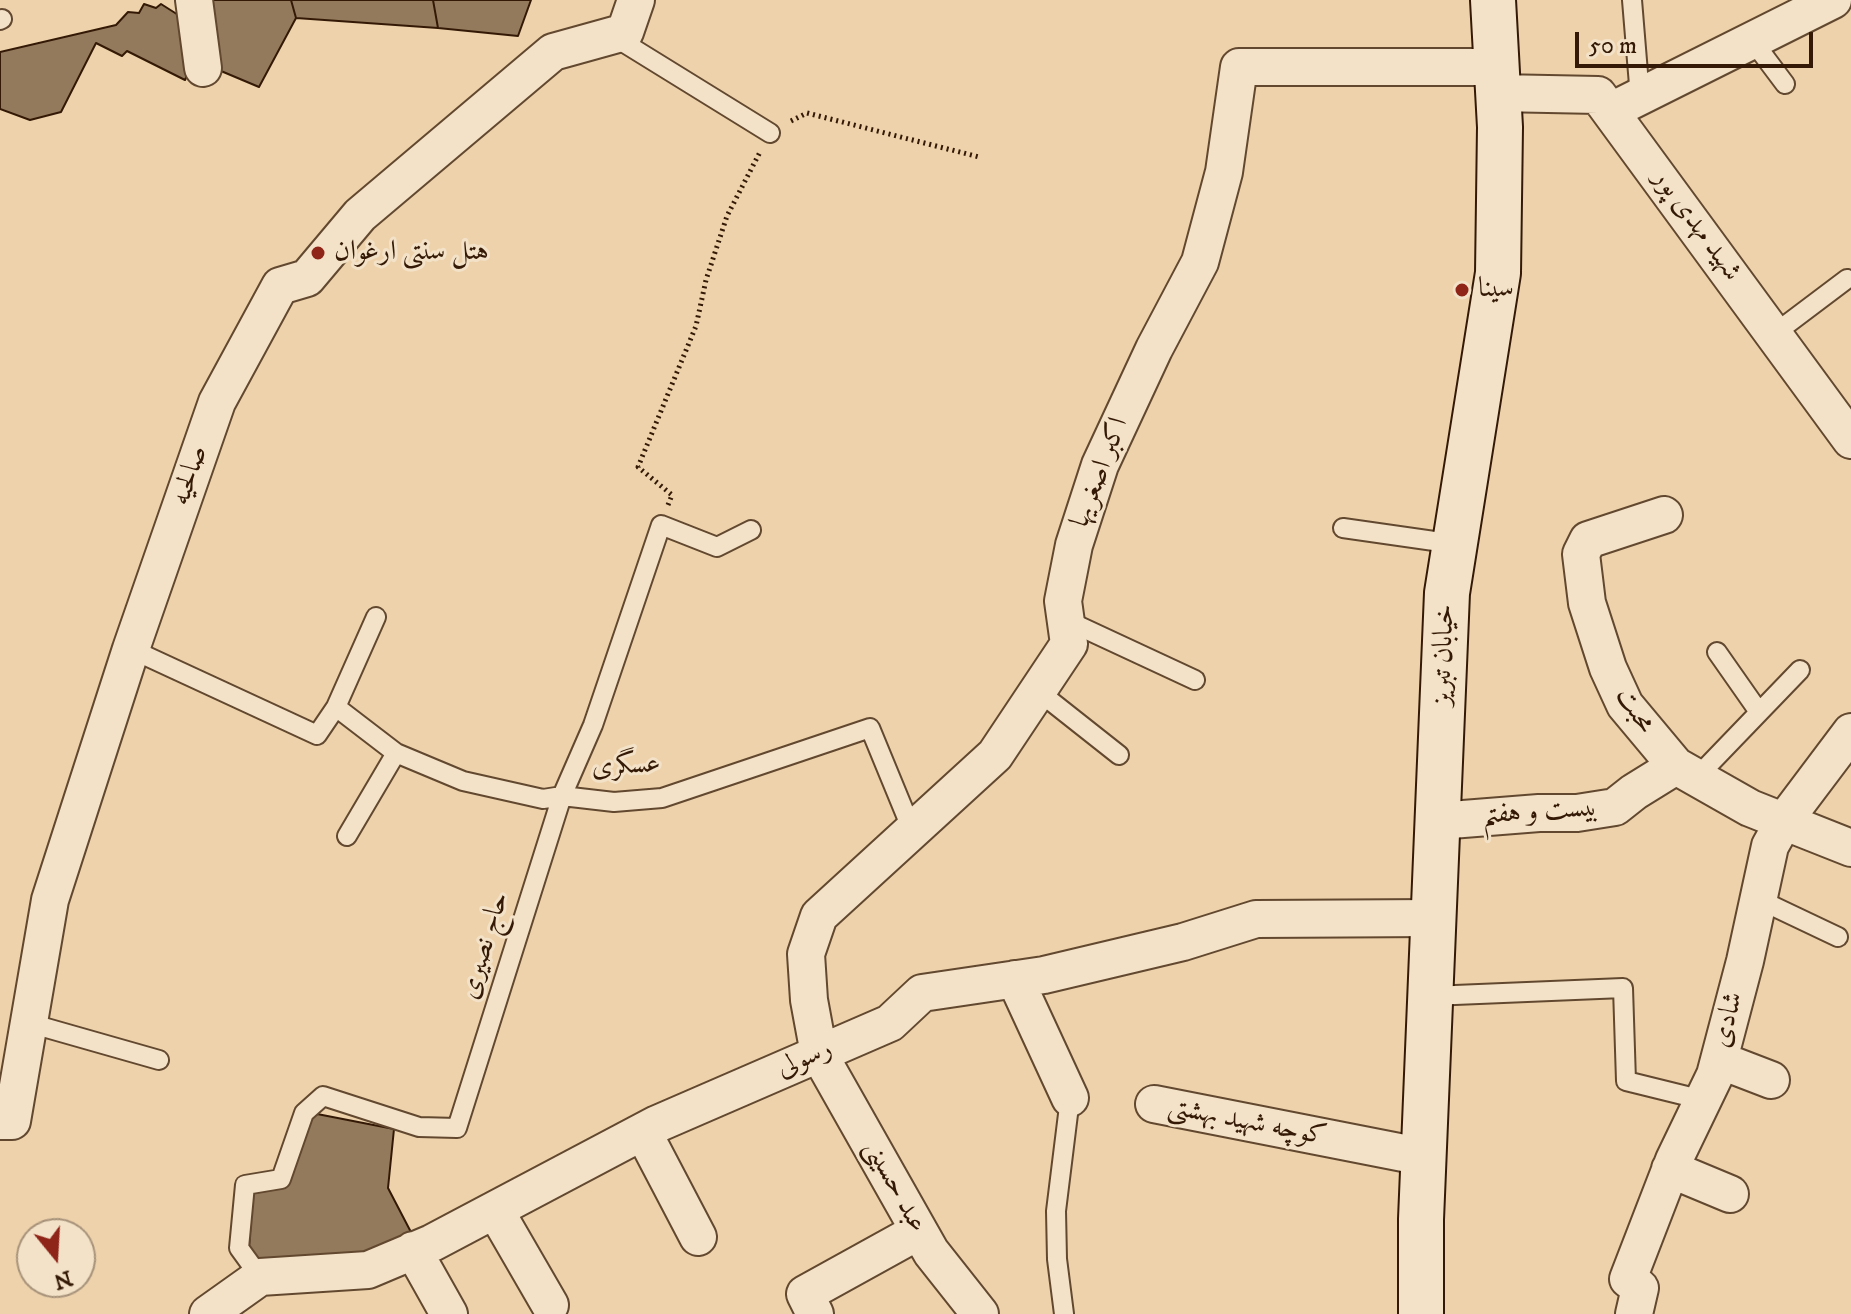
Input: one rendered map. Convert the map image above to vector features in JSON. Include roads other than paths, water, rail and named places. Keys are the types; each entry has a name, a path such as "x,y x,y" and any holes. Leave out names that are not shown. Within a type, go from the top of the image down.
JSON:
{"street":[{"path":"194,0 203,68"},
{"path":"613,36 625,32 636,0"},
{"name":"خیابان تبریز","path":"1421,1314 1424,1157 1447,593 1498,273 1497,80 1493,0"},
{"path":"1626,104 1833,0"},
{"name":"صالحیه","path":"6,1121 29,1023 50,900 131,649 217,402 280,286 307,278 360,215 553,52 613,36"},
{"name":"اکبر اصغریها","path":"819,1054 809,1000 806,954 819,916 995,755 1069,644 1063,601 1074,545 1100,465 1154,349 1200,262 1224,172 1239,67 1497,80"},
{"name":"شهید مهدی پور","path":"1497,80 1598,95 1626,104 1774,334 1851,440"},
{"name":"محبت","path":"1664,515 1588,540 1581,554 1587,603 1619,693 1634,717 1686,772 1750,808 1851,848"},
{"name":"شادی","path":"1634,1314 1640,1288 1628,1279 1670,1169 1719,1060 1770,846 1784,821 1851,732"},
{"name":"بیست و هفتم","path":"1438,821 1577,813 1615,807 1643,786 1686,772"},
{"name":"رسولی","path":"260,1277 368,1270 495,1210 643,1132 890,1023 922,993 1015,979 1183,942 1256,919 1434,918"},
{"path":"1015,979 1070,1098"},
{"name":"عبد حسینی","path":"819,1054 931,1252 980,1314"},
{"path":"1719,1060 1771,1080"},
{"name":"کوچه شهید بهشتی","path":"1154,1104 1424,1157"},
{"path":"643,1132 698,1237"},
{"path":"1670,1169 1730,1194"},
{"path":"495,1210 550,1305"},
{"path":"815,1314 805,1294 919,1231"},
{"path":"413,1250 449,1314"},
{"path":"208,1314 260,1277"}],"lane":[{"path":"1626,104 1632,0"},
{"path":"613,36 770,133"},
{"path":"1752,40 1785,84"},
{"path":"1774,334 1847,279"},
{"name":"حاج نصیری","path":"260,1277 239,1248 245,1185 281,1179 304,1113 323,1096 419,1127 457,1128 562,796 593,725 661,525 717,547 751,530"},
{"path":"1343,528 1455,544"},
{"path":"131,649 317,735 336,707 376,617"},
{"path":"1066,620 1195,680"},
{"path":"1717,652 1759,712"},
{"path":"1686,772 1759,712 1800,670"},
{"path":"1038,691 1119,755"},
{"name":"عسگری","path":"336,707 396,753 463,781 543,799 562,796 614,802 662,798 870,728 912,830"},
{"path":"347,836 396,753"},
{"path":"1758,899 1838,937"},
{"path":"1431,996 1623,988 1626,1081 1703,1100"},
{"path":"29,1023 159,1060"},
{"path":"1064,1314 1057,1259 1056,1211 1070,1098"}],"place":[{"name":"هتل سنتی ارغوان","path":"318,253"},
{"name":"سینا","path":"1462,290"}]}
